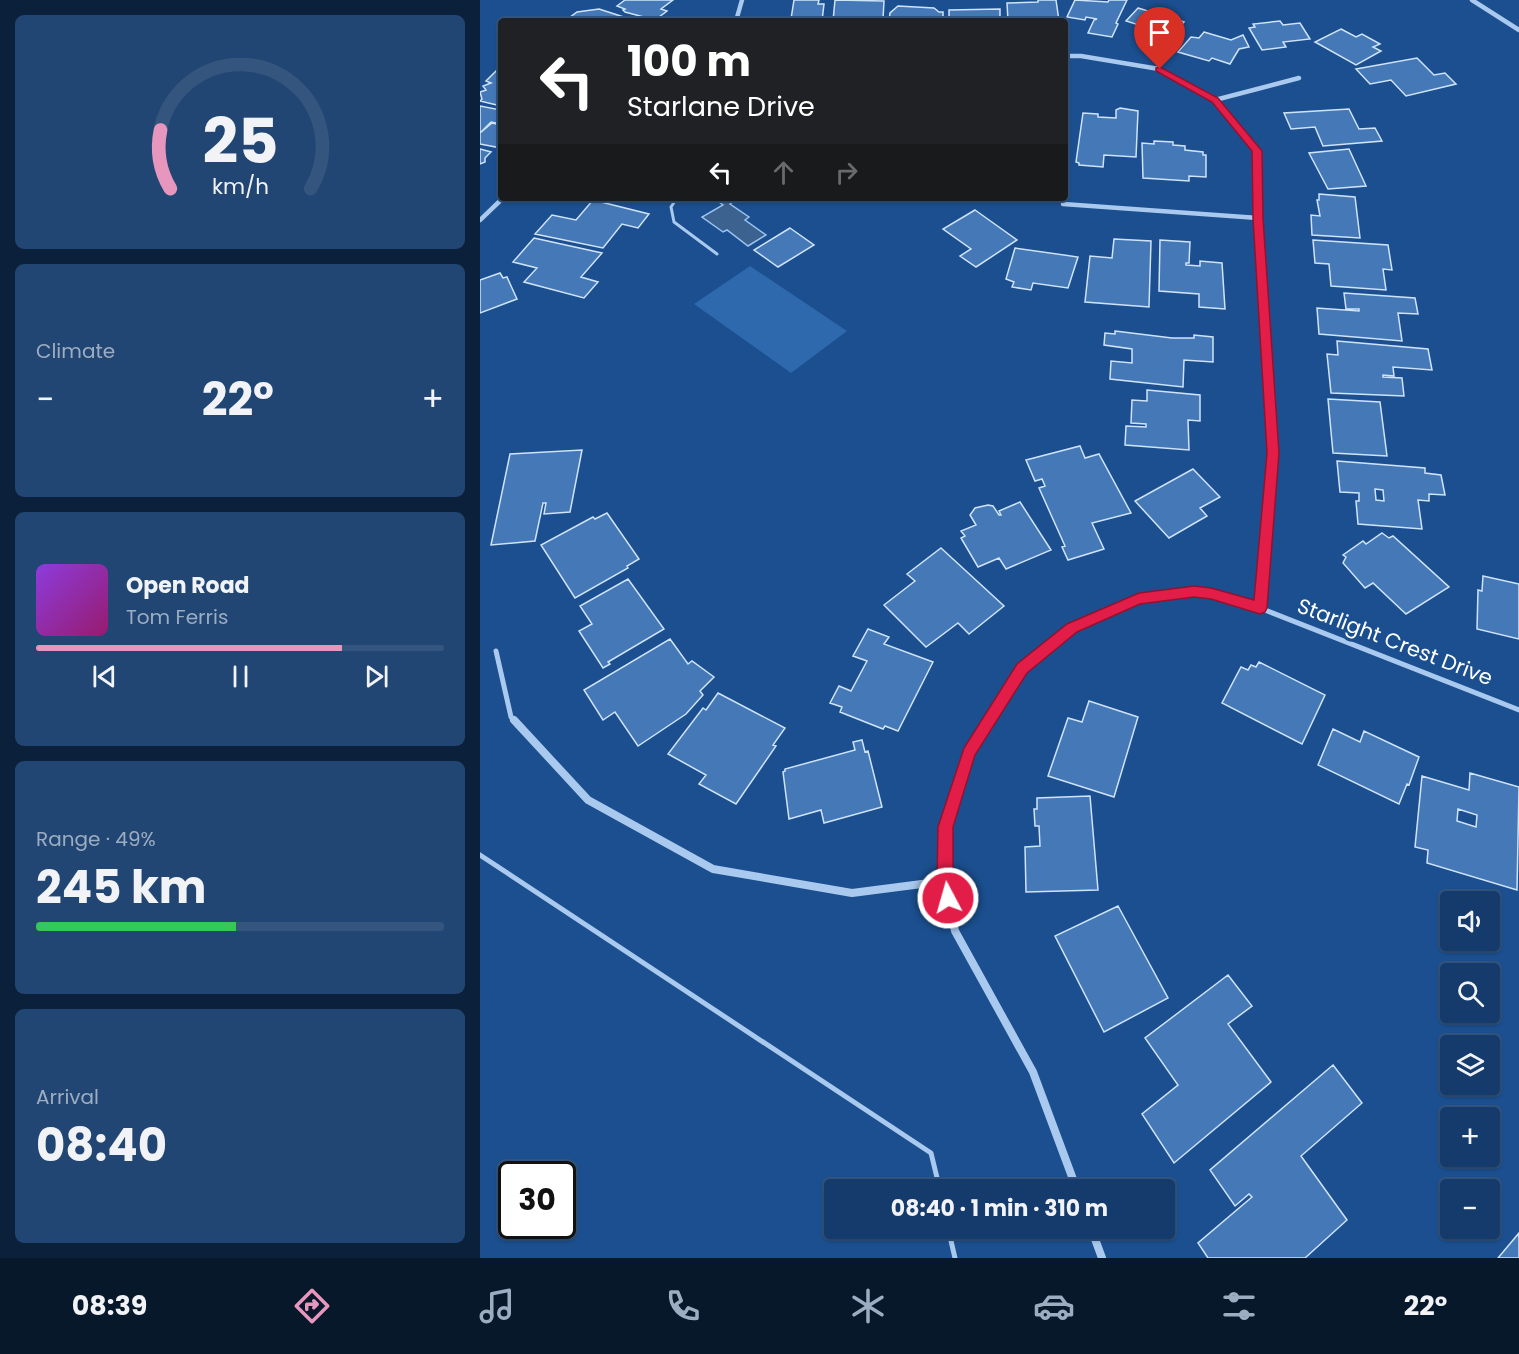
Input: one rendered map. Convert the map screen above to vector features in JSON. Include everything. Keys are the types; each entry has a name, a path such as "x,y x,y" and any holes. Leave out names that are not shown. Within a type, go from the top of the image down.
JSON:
{"street":[{"path":"737,18 742,0"},
{"path":"1472,0 1519,30"},
{"path":"1068,56 1081,56 1160,69 1215,100 1257,151 1258,218 1273,453 1260,608"},
{"path":"1215,100 1299,78"},
{"path":"480,220 500,201"},
{"path":"1063,204 1258,218"},
{"name":"Starlight Crest Drive","path":"1073,1179 1034,1072 954,931 945,881 946,827 969,753 1022,669 1072,628 1139,599 1194,591 1211,593 1260,608 1519,710"},
{"path":"496,651 511,717 588,800 713,869 852,893 945,881"},
{"path":"1095,1239 1102,1258"}],"lane":[{"path":"675,201 671,207 674,222 717,254"},
{"path":"480,855 932,1153 938,1179"},
{"path":"951,1239 955,1258"}],"shaded area":[{"path":"734,201 730,204 749,217 745,220 766,235 748,246 727,230 723,232 702,217 723,205 719,202"},
{"path":"750,266 847,331 791,373 694,304"}],"building":[{"path":"625,0 673,0 661,9 667,11 658,18 648,18 625,12 623,10 625,9 617,6"},
{"path":"794,0 819,0 818,4 824,4 822,18 791,18"},
{"path":"835,0 884,1 883,18 833,18"},
{"path":"1038,0 1056,0 1059,18 1008,18 1007,3 1038,2"},
{"path":"1075,0 1108,2 1109,0 1127,0 1112,37 1088,33 1094,20 1097,19 1067,17"},
{"path":"898,6 934,8 943,12 943,18 889,18 890,13"},
{"path":"1138,8 1184,22 1169,39 1139,30 1142,26 1126,21"},
{"path":"599,9 627,18 569,18 577,12"},
{"path":"1000,9 1000,18 949,18 949,10"},
{"path":"1280,21 1283,25 1300,23 1310,39 1283,42 1286,47 1262,50 1249,28 1255,27 1253,24"},
{"path":"1341,29 1356,37 1362,34 1380,44 1373,47 1381,51 1356,65 1315,42"},
{"path":"1204,32 1231,40 1243,35 1249,47 1239,49 1230,64 1178,52 1191,37 1199,38"},
{"path":"1417,58 1434,75 1445,73 1456,84 1406,96 1391,80 1370,84 1356,69"},
{"path":"498,69 498,105 480,101 482,99 480,92 486,90 483,86 491,83 486,81"},
{"path":"480,106 498,109 498,123 491,122 480,133"},
{"path":"1120,108 1138,111 1136,157 1104,155 1103,167 1079,165 1076,162 1083,113 1116,118 1116,110"},
{"path":"1349,109 1359,129 1375,128 1382,141 1323,146 1315,127 1291,129 1284,113"},
{"path":"492,123 498,124 498,147 480,144 480,133"},
{"path":"1154,141 1173,142 1173,145 1185,146 1185,150 1203,152 1203,155 1206,155 1206,177 1189,176 1189,181 1143,178 1142,143 1154,144"},
{"path":"480,149 491,152 485,158 485,162 480,164"},
{"path":"1349,149 1366,186 1328,189 1309,153"},
{"path":"1319,194 1355,197 1360,238 1312,235 1311,215 1320,216 1317,200 1319,200"},
{"path":"592,201 649,214 638,228 622,224 603,248 535,234 552,215 576,220"},
{"path":"975,210 1017,240 976,267 960,256 971,249 943,229"},
{"path":"790,228 814,245 778,267 754,250"},
{"path":"534,238 602,253 581,277 598,282 584,298 524,282 537,268 513,262"},
{"path":"1114,239 1151,241 1149,307 1085,302 1090,256 1112,258"},
{"path":"1160,240 1190,242 1189,263 1186,265 1200,266 1200,261 1222,263 1225,309 1199,307 1199,294 1159,291"},
{"path":"1313,240 1388,245 1392,270 1383,269 1386,290 1331,286 1329,264 1315,263"},
{"path":"1015,248 1078,257 1068,288 1033,283 1031,290 1012,287 1014,282 1006,279"},
{"path":"500,273 503,278 507,277 517,299 480,313 480,280"},
{"path":"1344,293 1415,298 1418,314 1398,313 1402,341 1319,334 1317,308 1359,311 1359,309 1346,309"},
{"path":"1115,331 1172,338 1194,338 1194,335 1213,337 1213,362 1184,360 1183,387 1110,379 1111,361 1132,363 1132,349 1104,345 1105,333 1115,334"},
{"path":"1337,341 1428,349 1432,370 1393,367 1394,376 1383,375 1383,377 1402,378 1404,396 1331,393 1327,354 1338,355"},
{"path":"1147,390 1200,395 1200,421 1188,420 1189,450 1125,445 1126,426 1146,427 1146,424 1131,423 1132,400 1147,401"},
{"path":"1328,399 1380,402 1387,456 1333,453"},
{"path":"1080,446 1085,458 1099,454 1131,513 1092,523 1104,549 1068,560 1062,547 1065,546 1039,488 1045,486 1042,479 1035,481 1026,460"},
{"path":"582,450 570,512 544,514 546,503 543,503 535,541 491,545 510,454"},
{"path":"1337,461 1425,468 1425,473 1441,475 1445,495 1429,494 1429,501 1418,500 1422,529 1358,524 1356,501 1359,501 1359,493 1340,492","holes":["1375,489 1383,490 1384,501 1376,500"]},
{"path":"1193,469 1220,497 1200,508 1207,516 1169,538 1135,501"},
{"path":"1020,502 1051,550 1006,569 999,558 978,567 961,538 965,536 961,531 976,525 970,515 975,508 988,505 993,506 1001,515 999,511"},
{"path":"607,513 639,559 627,566 628,568 575,598 541,545 593,517 595,519"},
{"path":"1382,533 1389,538 1393,536 1449,587 1406,614 1373,583 1365,588 1343,563 1346,557 1343,555 1363,541 1366,544"},
{"path":"941,548 1004,606 969,634 958,623 926,647 884,605 915,581 907,574"},
{"path":"1483,576 1519,584 1519,639 1477,629 1478,590 1482,591"},
{"path":"628,579 664,629 608,662 610,664 603,668 579,631 592,624 580,606"},
{"path":"868,629 889,637 884,644 933,662 898,731 885,726 883,729 840,712 842,707 830,703 839,686 851,691 867,661 853,656"},
{"path":"670,639 688,664 692,661 714,677 700,691 703,695 686,714 638,746 615,712 603,720 584,690"},
{"path":"1259,662 1325,695 1302,744 1222,703 1241,667 1248,670 1251,665 1256,667"},
{"path":"718,693 785,728 773,745 776,746 736,804 699,784 706,775 668,754 703,708 706,710"},
{"path":"1089,701 1138,717 1114,797 1048,776 1068,718 1082,722"},
{"path":"1333,729 1360,742 1364,731 1419,757 1399,804 1318,765"},
{"path":"862,740 865,752 868,751 882,807 824,823 821,810 789,819 783,772 785,769 855,750 853,742"},
{"path":"1470,773 1519,787 1517,890 1427,863 1428,850 1415,847 1422,776 1469,790","holes":["1458,809 1477,815 1476,827 1457,821"]},
{"path":"1090,796 1098,890 1026,892 1025,847 1040,846 1039,826 1035,826 1034,809 1037,809 1037,798"},
{"path":"1118,906 1168,998 1104,1032 1055,936"},
{"path":"1228,975 1252,1006 1228,1024 1271,1082 1174,1163 1142,1114 1178,1085 1145,1038"},
{"path":"1333,1065 1362,1103 1301,1156 1347,1220 1305,1258 1208,1258 1198,1243 1252,1197 1249,1194 1235,1206 1210,1170"},
{"path":"1519,1233 1519,1258 1498,1258"}],"route":[{"path":"948,898 945,881 946,827 969,753 1022,669 1072,628 1139,599 1194,591 1211,593 1260,608 1273,453 1258,218 1257,151 1215,100 1160,69"}]}
